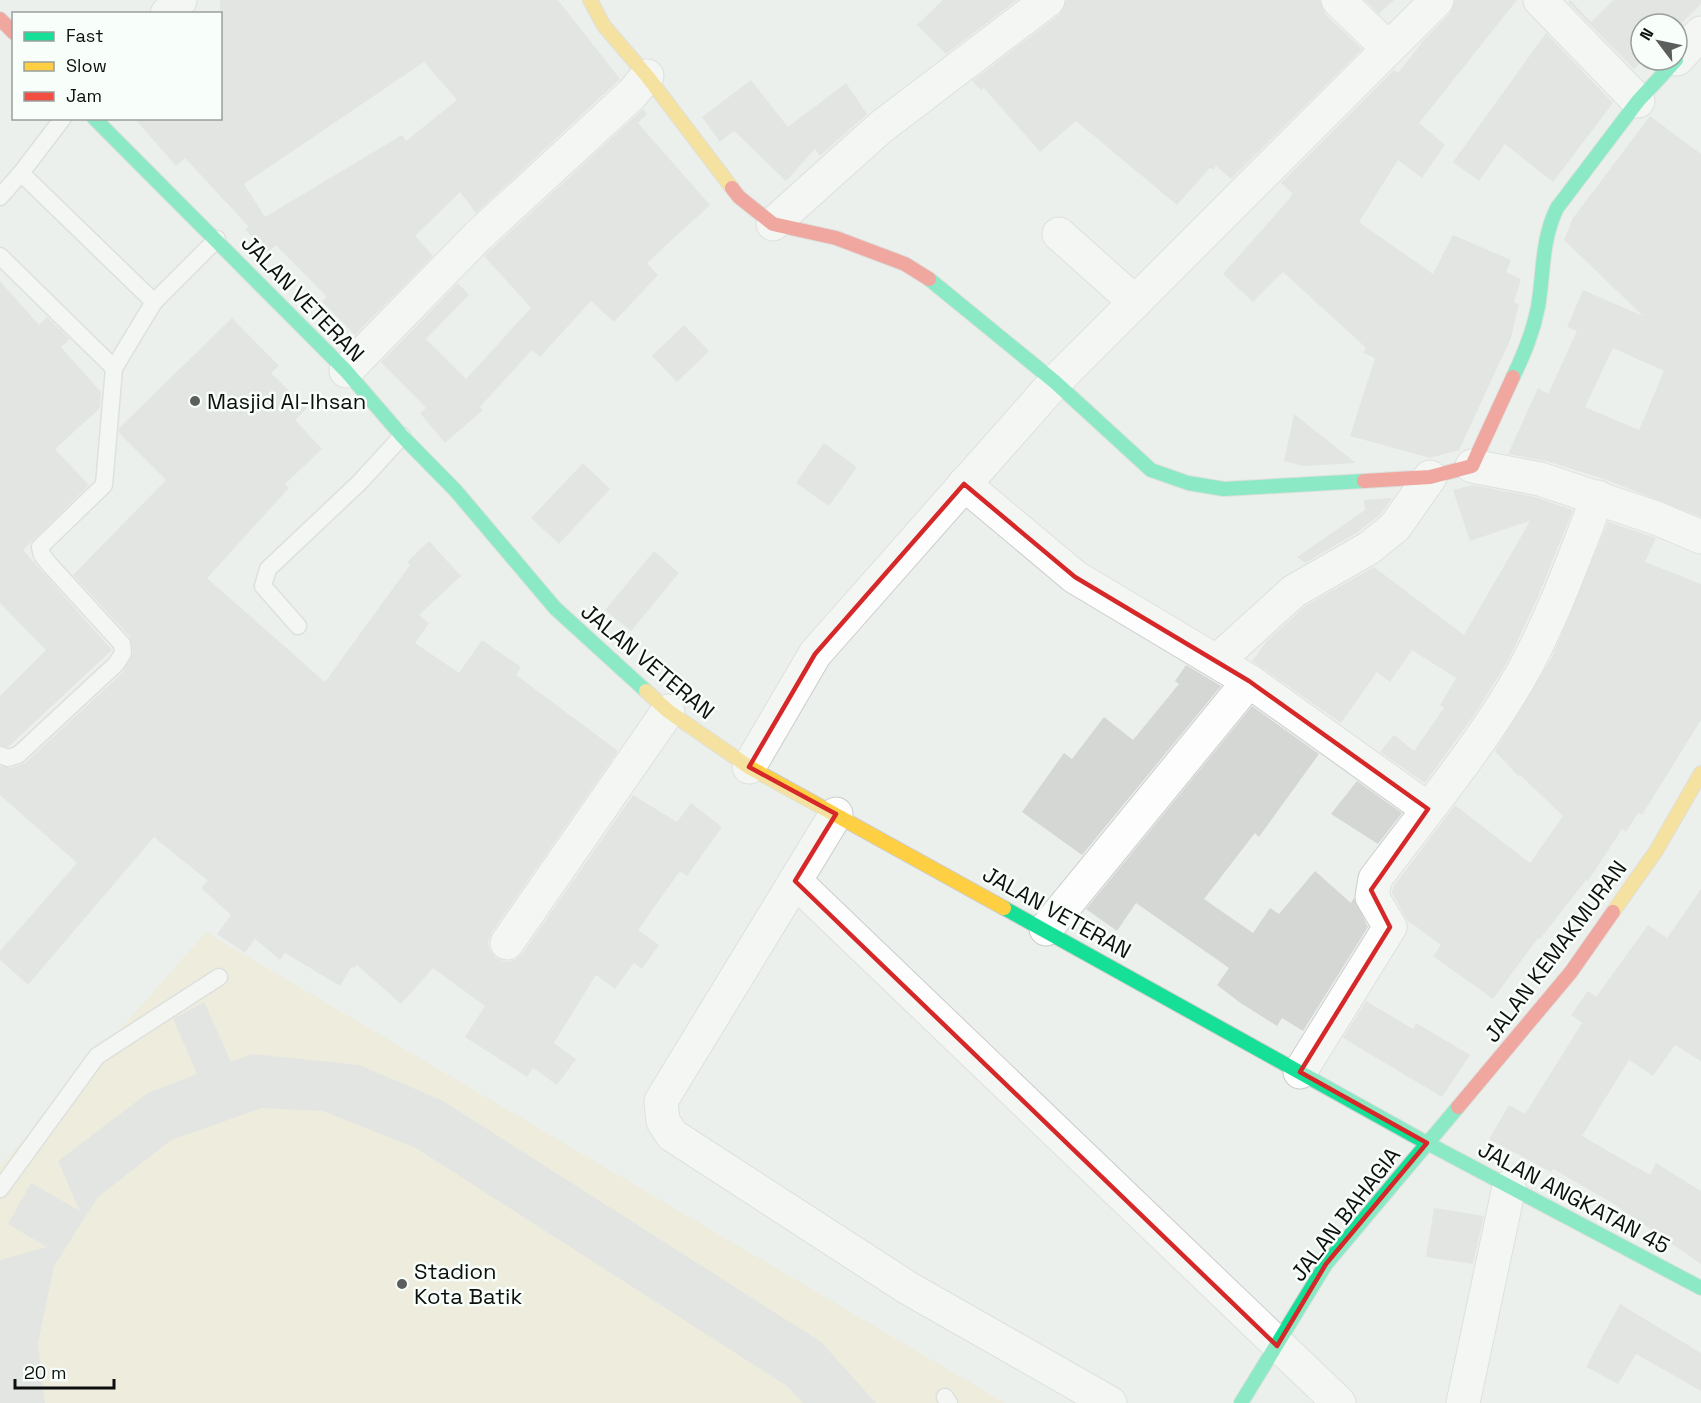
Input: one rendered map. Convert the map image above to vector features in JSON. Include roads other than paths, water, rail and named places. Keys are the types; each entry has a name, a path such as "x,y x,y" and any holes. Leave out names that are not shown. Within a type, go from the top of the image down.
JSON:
{"street":[{"path":"169,12 180,0"},
{"path":"590,0 604,26 647,76 739,197 773,224 836,238 905,264 941,286 1055,382 1150,470 1188,483 1224,489 1430,477 1472,466 1540,479 1598,497 1701,537"},
{"path":"773,224 881,127 1048,0"},
{"path":"1338,0 1389,48"},
{"path":"749,767 815,654 1055,382 1437,0"},
{"path":"1539,0 1638,101"},
{"path":"0,19 12,31"},
{"path":"1689,46 1701,33"},
{"path":"1472,466 1529,344 1538,306 1542,253 1548,226 1557,208 1638,101 1665,72"},
{"path":"346,371 478,236 632,94 647,76"},
{"name":"JALAN VETERAN","path":"96,120 346,371 402,436 456,491 555,609 668,711 749,767 1046,929 1427,1143"},
{"path":"1059,234 1135,302"},
{"path":"1217,661 1294,591 1369,548 1395,527 1430,477"},
{"path":"964,484 1076,577 1249,681 1428,808"},
{"path":"1300,1072 1387,936 1390,927 1377,909 1371,890 1375,879 1452,780 1523,671 1551,614 1598,497"},
{"path":"1046,929 1249,681"},
{"path":"507,943 668,711"},
{"name":"JALAN KEMAKMURAN","path":"1427,1143 1571,972 1656,851 1701,773"},
{"path":"836,814 661,1101 663,1120 672,1136 908,1288 1110,1403"},
{"path":"795,881 1339,1403"},
{"name":"JALAN ANGKATAN 45","path":"1427,1143 1701,1288"},
{"name":"JALAN BAHAGIA","path":"1241,1403 1326,1264 1427,1143"},
{"path":"1463,1403 1509,1187"}],"lane":[{"path":"0,197 61,120"},
{"path":"21,173 154,302"},
{"path":"0,755 8,758 18,755 116,664 123,653 122,644 49,564 42,555 40,547 104,485 114,368 154,302 217,239"},
{"path":"0,256 114,368"},
{"path":"298,626 263,586 268,569 360,482 402,436"},
{"path":"0,1189 97,1056 219,977"}],"place":[{"name":"Masjid Al-Ihsan","path":"195,401"},
{"name":"Stadion Kota Batik","path":"402,1284"}]}
